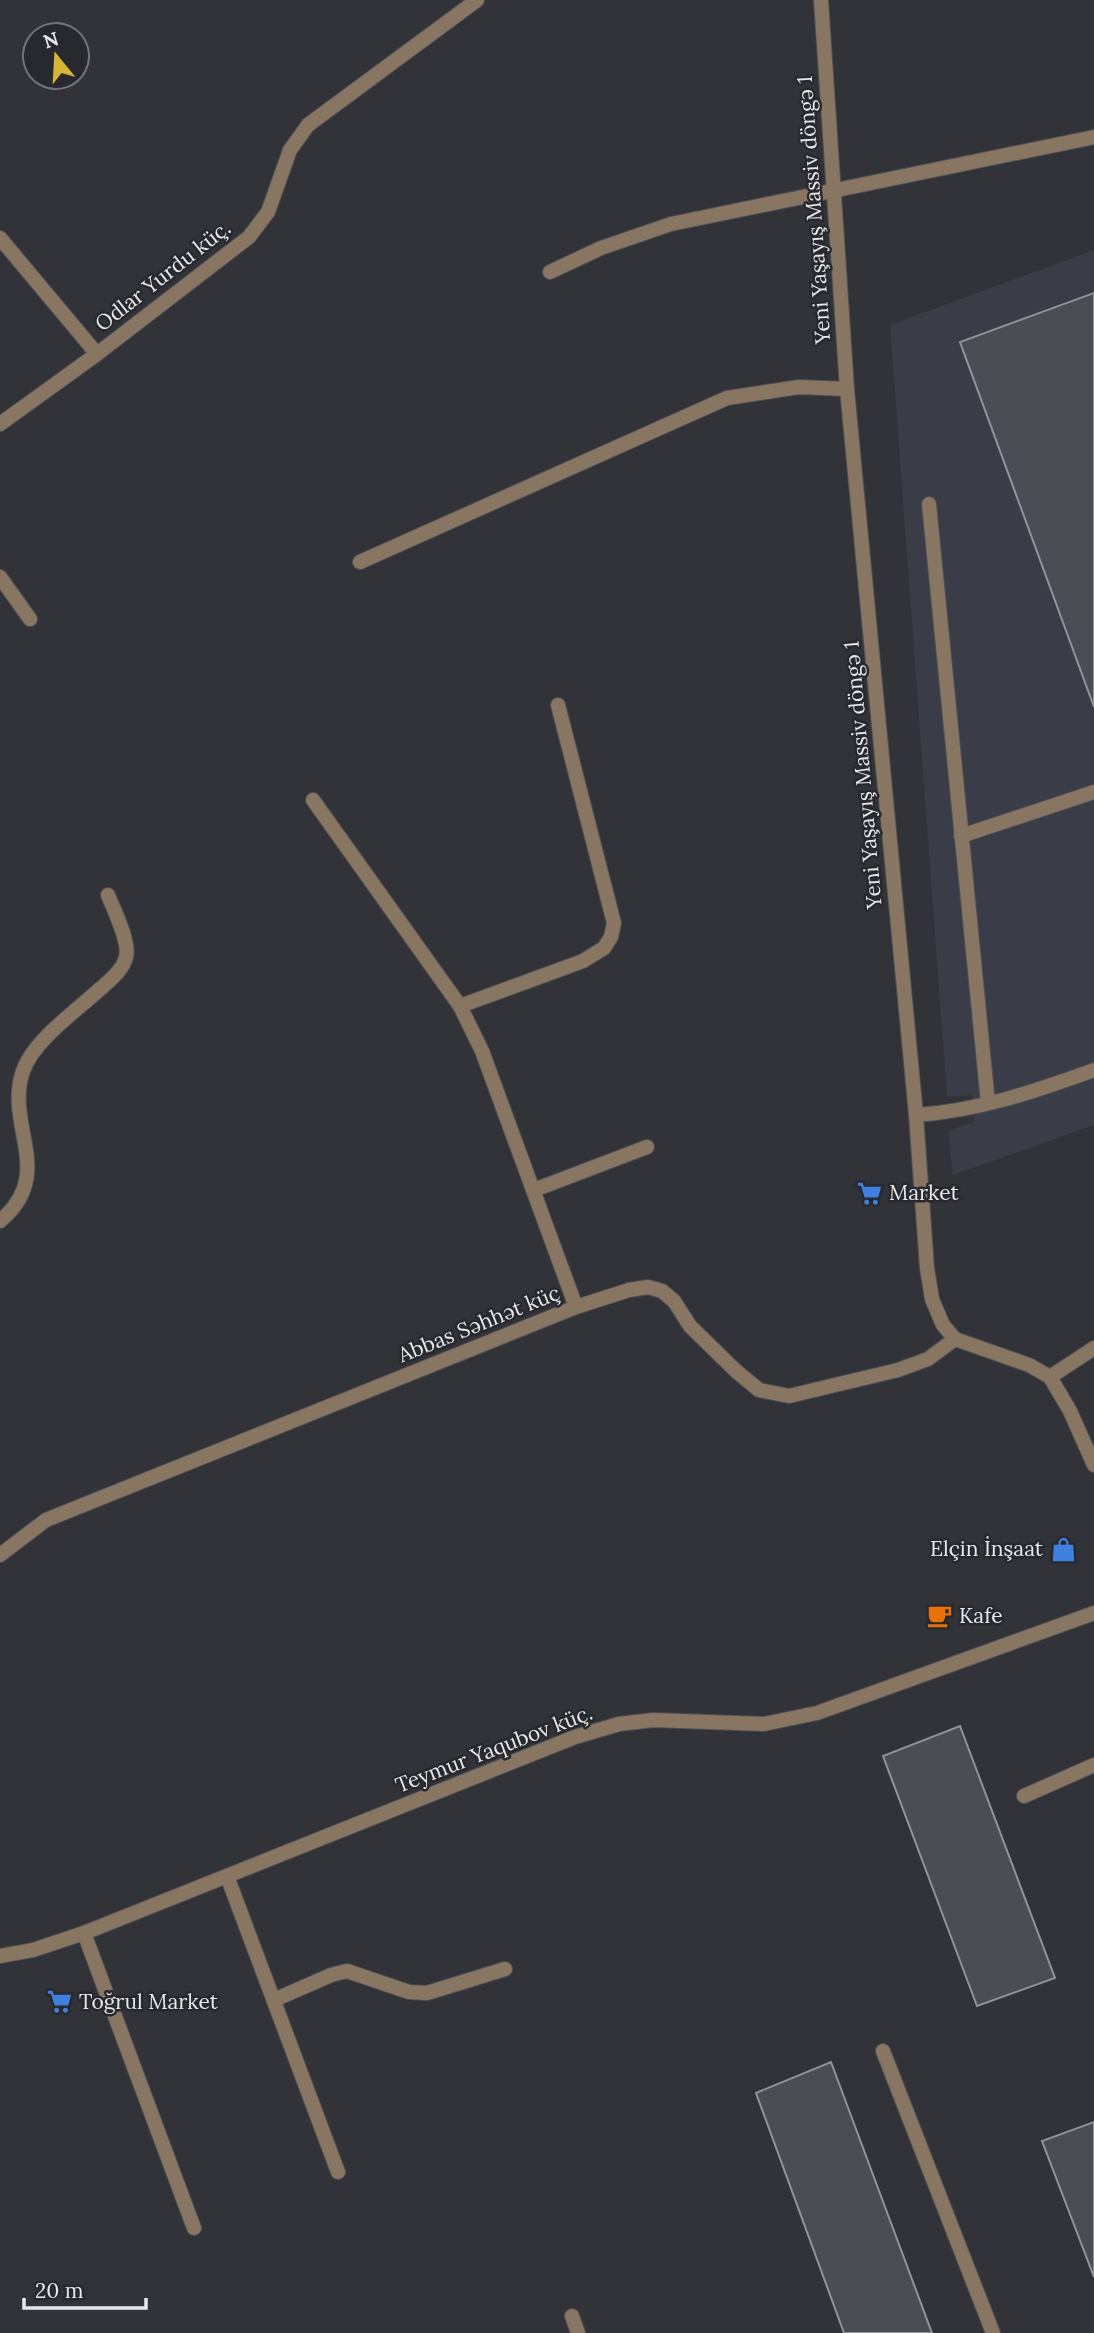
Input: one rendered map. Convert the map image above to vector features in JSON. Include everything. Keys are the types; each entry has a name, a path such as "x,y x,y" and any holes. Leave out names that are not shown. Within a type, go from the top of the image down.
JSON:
{"street":[{"name":"Odlar Yurdu küç.","path":"0,424 97,354 249,237 268,212 290,150 308,125 477,0"},
{"name":"Yeni Yaşayış Massiv döngə 1","path":"821,0 847,389 928,1268 932,1299 943,1325 955,1339"},
{"path":"551,272 601,248 671,224 1094,137"},
{"path":"0,237 97,354"},
{"path":"360,562 727,398 799,387 847,389"},
{"path":"929,504 988,1104"},
{"path":"0,577 30,619"},
{"path":"460,1006 583,961 604,948 611,937 614,923 558,705"},
{"path":"961,836 1094,792"},
{"path":"313,800 460,1006 482,1051 576,1307"},
{"path":"0,1221 15,1209 28,1180 18,1092 23,1068 42,1041 117,974 127,956 125,940 108,895"},
{"path":"916,1115 948,1113 988,1104 1094,1070"},
{"path":"534,1191 647,1147"},
{"name":"Abbas Səhhət küç","path":"0,1555 46,1520 576,1307 629,1290 648,1287 662,1292 674,1301 690,1326 759,1390 789,1396 898,1370 928,1359 955,1339"},
{"path":"955,1339 1029,1365 1050,1377 1070,1411 1094,1465"},
{"path":"1050,1377 1094,1348"},
{"name":"Teymur Yaqubov küç.","path":"0,1956 33,1950 84,1933 575,1737 619,1724 653,1720 764,1724 794,1720 1094,1613"},
{"path":"1024,1796 1094,1765"},
{"path":"227,1876 338,2172"},
{"path":"84,1933 194,2228"},
{"path":"274,2000 331,1975 347,1971 409,1992 427,1993 505,1969"},
{"path":"883,2051 993,2333"},
{"path":"572,2316 578,2333"}],"shaded area":[{"path":"1094,250 1094,1125 953,1175 948,1131 974,1122 973,1107 972,1095 947,1097 890,325"}],"building":[{"path":"1094,293 1094,707 960,342"},
{"path":"960,1726 1055,1978 977,2006 883,1756"},
{"path":"831,2062 932,2333 844,2333 756,2093"},
{"path":"1094,2122 1094,2277 1042,2141"}],"place":[{"name":"Market","path":"869,1193"},
{"name":"Elçin İnşaat","path":"1063,1549"},
{"name":"Kafe","path":"939,1616"},
{"name":"Toğrul Market","path":"59,2002"}]}
